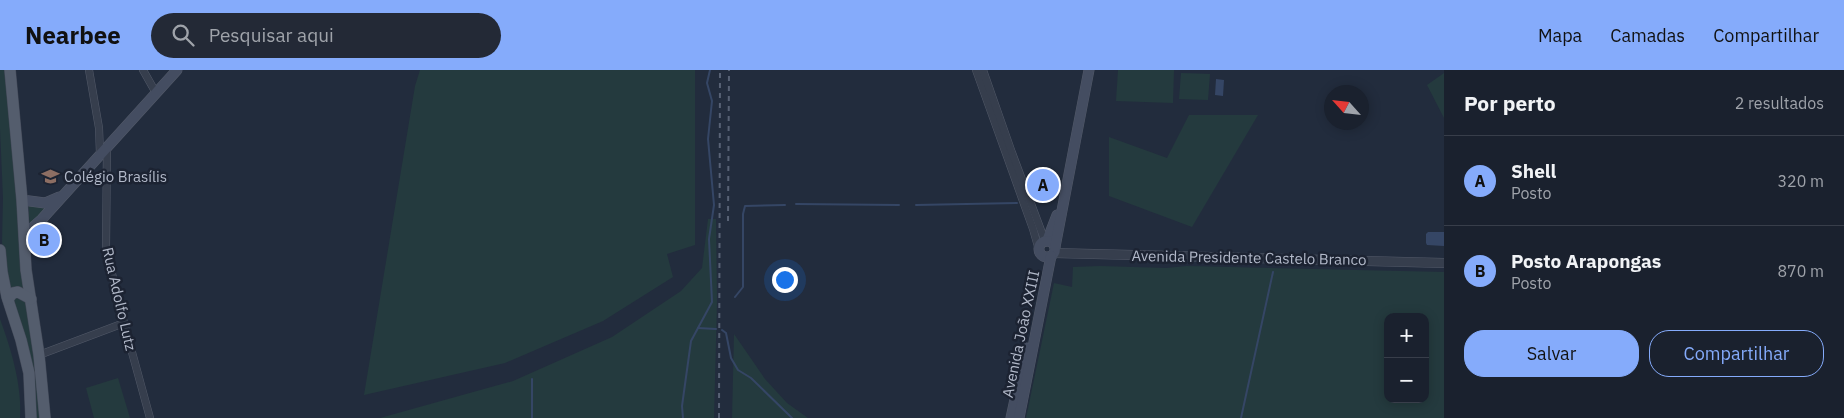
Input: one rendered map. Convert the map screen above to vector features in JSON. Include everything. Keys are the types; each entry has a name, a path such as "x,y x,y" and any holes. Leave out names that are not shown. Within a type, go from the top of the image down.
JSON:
{"main road":[{"path":"10,70 22,200 26,270 39,355 45,418"},
{"path":"24,235 42,219 176,70"},
{"name":"Avenida João XXIII","path":"1011,418 1048,249 1064,198 1089,70"},
{"path":"22,200 45,203 64,195"},
{"name":"Avenida João XXIII","path":"1018,418 1048,249"},
{"path":"0,250 6,301 21,340 29,373 31,418"},
{"path":"6,301 13,293 18,292 31,299"}],"street":[{"name":"Rua Adolfo Lutz","path":"89,70 99,128 107,147 106,249 150,418"},
{"path":"143,70 156,93"},
{"path":"976,70 1033,229 1048,249"},
{"path":"984,70 1011,150 1048,249"},
{"path":"99,128 105,135 107,147"},
{"name":"Avenida Presidente Castelo Branco","path":"1048,249 1444,263"},
{"path":"39,355 124,323"}],"green space":[{"path":"0,70 7,70 41,418 34,418 6,275 2,242 3,198"},
{"path":"420,70 695,70 695,245 667,254 673,277 603,321 505,363 364,395 415,86"},
{"path":"1118,70 1174,70 1173,103 1116,101"},
{"path":"1181,73 1210,74 1208,100 1179,99"},
{"path":"1444,73 1444,118 1427,85"},
{"path":"1189,115 1258,115 1192,227 1109,196 1109,137 1167,158"},
{"path":"28,204 48,209 30,228"},
{"path":"708,219 716,219 717,301 714,418 380,418 513,381 612,337 681,291 702,268"},
{"path":"1187,266 1444,272 1444,418 1026,418 1054,283 1072,287 1073,267 1166,268"},
{"path":"0,319 12,355 19,393 20,418 0,418"},
{"path":"734,334 765,379 787,403 808,418 732,418"},
{"path":"118,378 130,418 94,418 86,388"}],"water":[{"path":"1216,79 1224,80 1223,96 1215,95"},
{"path":"1428,232 1444,232 1444,246 1427,245 1426,234"}],"waterway":[{"path":"683,418 682,406 691,341 712,302 709,239 714,205 708,139 712,101 707,83 710,70"},
{"path":"916,205 1017,203"},
{"path":"796,204 899,205"},
{"path":"735,297 743,287 743,214 745,206 785,205"},
{"path":"1241,418 1273,272"},
{"path":"698,328 716,329"},
{"path":"722,330 726,333 731,358 738,370 751,378 792,418"},
{"path":"532,379 532,418"}],"railway":[{"path":"719,418 720,70"},
{"path":"728,221 729,70"}],"place":[{"name":"Colégio Brasílis","path":"50,177"},
{"name":"Shell","path":"1043,185"},
{"name":"Posto Arapongas","path":"44,240"}]}
